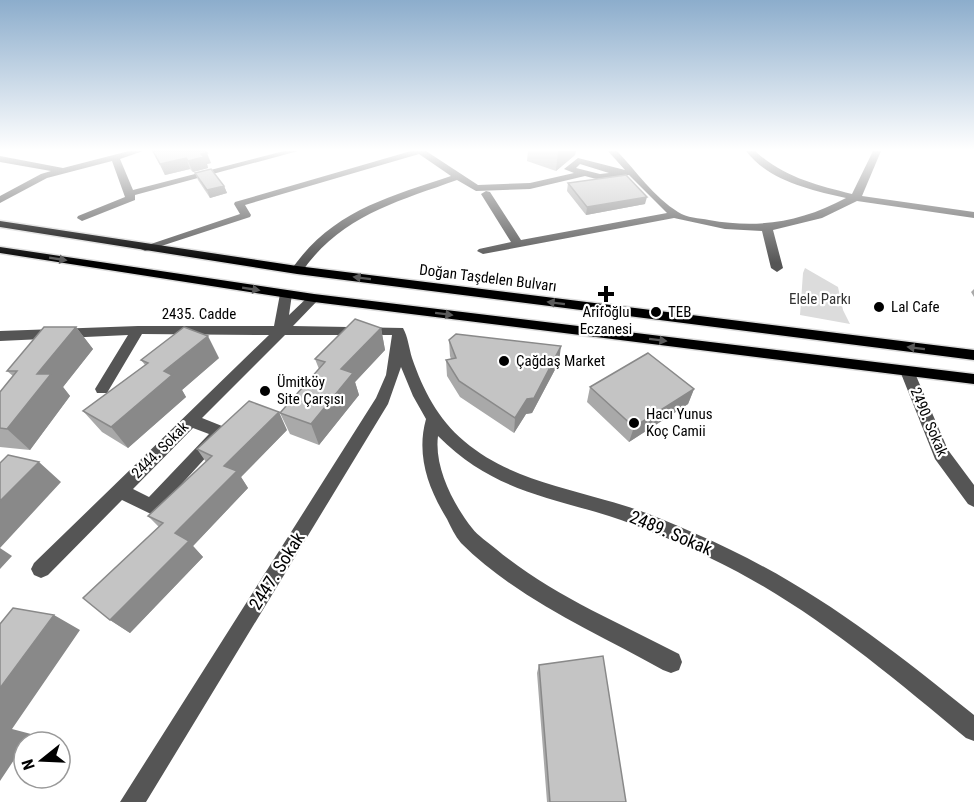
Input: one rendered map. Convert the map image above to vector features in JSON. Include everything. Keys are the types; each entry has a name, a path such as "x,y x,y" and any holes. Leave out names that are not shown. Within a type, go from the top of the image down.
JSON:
{"main road":[{"name":"Doğan Taşdelen Bulvarı","path":"0,224 297,270 974,355"},
{"path":"0,250 314,298 974,379"},
{"path":"286,294 290,280 297,270 312,279 314,298"}],"street":[{"path":"0,200 21,188"},
{"path":"82,218 131,198 128,188"},
{"path":"129,194 150,188"},
{"path":"145,248 246,215 239,204 287,188"},
{"path":"297,270 316,244 348,221 374,208 426,188"},
{"path":"477,188 518,244"},
{"path":"481,191 506,188"},
{"path":"645,188 675,215"},
{"path":"816,188 856,197 974,215"},
{"path":"483,251 675,215 736,228 767,229 821,216 856,197 860,188"},
{"path":"767,229 777,268"},
{"path":"280,330 286,294"},
{"name":"2444. Sokak","path":"41,569 314,298"},
{"path":"102,388 138,330"},
{"name":"2435. Cadde","path":"0,336 138,330 398,331"},
{"name":"2489. Sokak","path":"398,331 414,386 433,420 466,450 500,473 558,494 621,512 750,568 823,610 974,730"},
{"name":"2447. Sokak","path":"132,802 382,400 393,375 398,331"},
{"name":"2490. Sokak","path":"907,371 941,454 974,500"},
{"path":"119,491 151,506 221,432 190,420"},
{"path":"433,420 429,444 433,471 446,502 466,535 501,566 548,596 671,662"}],"green space":[{"name":"Elele Parkı","path":"805,268 838,287 843,310 850,324 800,315"}],"building":[{"path":"572,188 639,188 647,197 587,207"},
{"path":"355,319 381,328 341,369 353,373 311,424 280,413 325,362 315,359"},
{"path":"44,327 76,327 37,374 51,374 7,429 0,428 0,392 17,371 7,371"},
{"path":"184,327 208,336 164,371 172,375 111,427 83,411 148,363 141,360"},
{"path":"456,334 561,346 534,398 527,399 515,418 459,381 446,360 456,358 449,340"},
{"name":"Hacı Yunus Koç Camii","path":"648,353 694,389 634,427 590,387"},
{"path":"249,401 279,412 224,466 237,471 175,533 189,541 110,620 83,598 163,523 148,516 212,456 197,449"},
{"path":"8,455 39,462 0,501 0,463"},
{"path":"13,608 54,615 0,688 0,624"},
{"path":"603,656 626,802 550,802 539,665"}],"place":[{"name":"Arifoğlu Eczanesi","path":"606,294"},
{"name":"Lal Cafe","path":"879,307"},
{"name":"TEB","path":"656,312"},
{"name":"Çağdaş Market","path":"504,361"},
{"name":"Ümitköy Site Çarşısı","path":"265,391"},
{"name":"Hacı Yunus Koç Camii","path":"634,423"}]}
